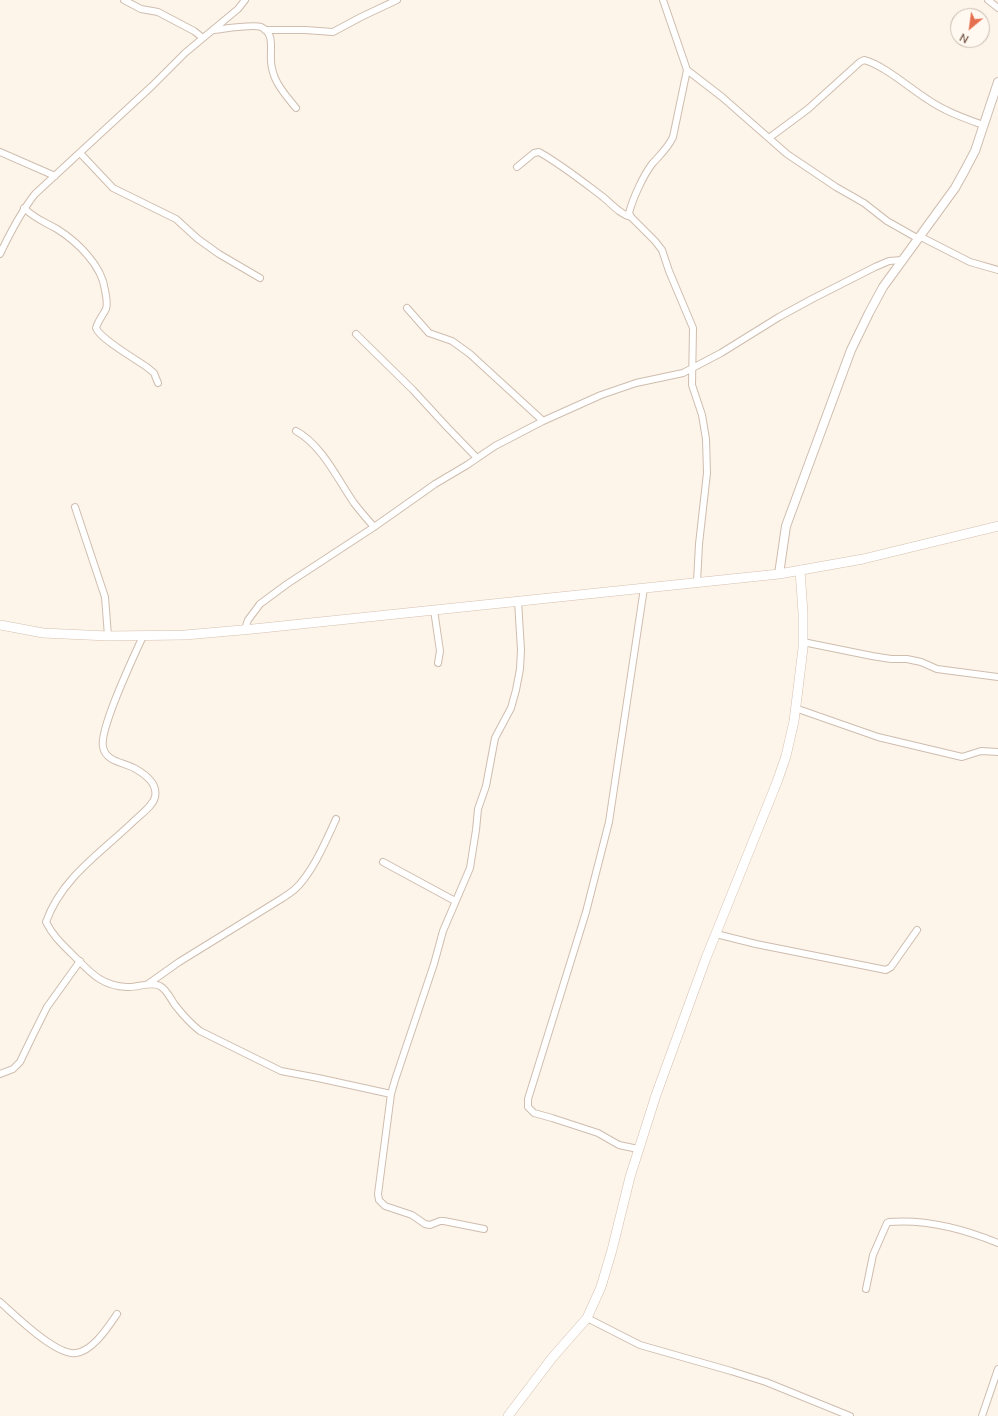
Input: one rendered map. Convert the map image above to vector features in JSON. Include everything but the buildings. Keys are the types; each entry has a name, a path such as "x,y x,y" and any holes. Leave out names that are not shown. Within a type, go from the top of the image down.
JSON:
{"main road":[{"path":"0,625 43,633 108,636 185,635 245,630 778,574 863,559 998,526"},
{"path":"508,1416 552,1358 587,1318 601,1287 638,1149 658,1088 716,934 786,756 794,720 794,708 799,681 803,642 803,613 800,570"}],"street":[{"path":"124,0 141,9 158,12 194,31 203,38"},
{"path":"0,254 24,208 35,194 152,86 185,53 238,9 245,0"},
{"path":"265,30 333,32 361,16 397,0"},
{"path":"631,217 629,213 630,207 645,177 651,166 669,146 673,137 687,70 663,0"},
{"path":"988,0 998,8"},
{"path":"212,30 250,27 260,27 265,30 272,41 271,62 275,77 280,88 296,108"},
{"path":"769,138 808,109 864,60 869,61 889,73 929,100 955,114 984,125"},
{"path":"687,70 722,97 787,154 811,171 864,203 887,221 970,262 998,270"},
{"path":"778,574 786,526 852,350 883,287 955,188 975,151 998,82"},
{"path":"0,152 55,176"},
{"path":"517,167 534,153 539,152 587,185 612,204 621,213 631,217 662,250 669,271 693,328 691,369 692,385 702,415 706,439 707,473 699,544 697,582"},
{"path":"80,153 113,188 176,219 198,239 219,254 260,278"},
{"path":"24,208 30,215 39,221 57,229 71,239 97,267 103,278 107,300 106,308 96,328 97,331 154,373 158,383"},
{"path":"245,630 248,620 260,604 287,584 374,527 435,484 468,465 495,446 543,421 601,395 636,383 683,373 721,353 779,317 812,299 875,267 902,260"},
{"path":"407,308 429,333 452,342 460,347 498,379 543,421"},
{"path":"356,334 413,390 477,458"},
{"path":"296,431 306,437 315,447 330,466 354,503 374,527"},
{"path":"75,507 105,597 108,636"},
{"path":"638,1149 619,1145 598,1133 534,1113 528,1107 528,1098 586,912 609,822 644,588"},
{"path":"484,1229 444,1221 430,1225 425,1224 412,1215 385,1206 379,1200 378,1194 391,1094 434,964 443,931 470,868 478,808 486,786 495,738 511,708 516,690 520,669 521,650 518,601"},
{"path":"434,610 440,651 438,662"},
{"path":"143,636 109,715 102,746 106,755 115,761 134,768 152,781 156,791 154,800 140,815 69,881 51,907 46,922 52,934 80,961 86,969 97,978 108,984 120,987 132,987 154,983 165,990 193,1026 200,1031 281,1071 391,1094"},
{"path":"803,642 890,659 907,659 921,662 937,669 998,677"},
{"path":"794,708 878,737 962,757 981,751 998,752"},
{"path":"148,985 179,962 295,889 323,849 336,819"},
{"path":"383,862 455,901"},
{"path":"716,934 756,944 886,970 890,967 917,930"},
{"path":"0,1074 13,1069 20,1062 32,1035 48,1007 80,961"},
{"path":"866,1289 873,1255 887,1223 889,1222 926,1223 973,1234 998,1243"},
{"path":"0,1302 44,1339 62,1351 76,1354 88,1348 105,1333 117,1314"},
{"path":"587,1318 640,1344 766,1382 850,1416"},
{"path":"982,1416 998,1369"}]}
